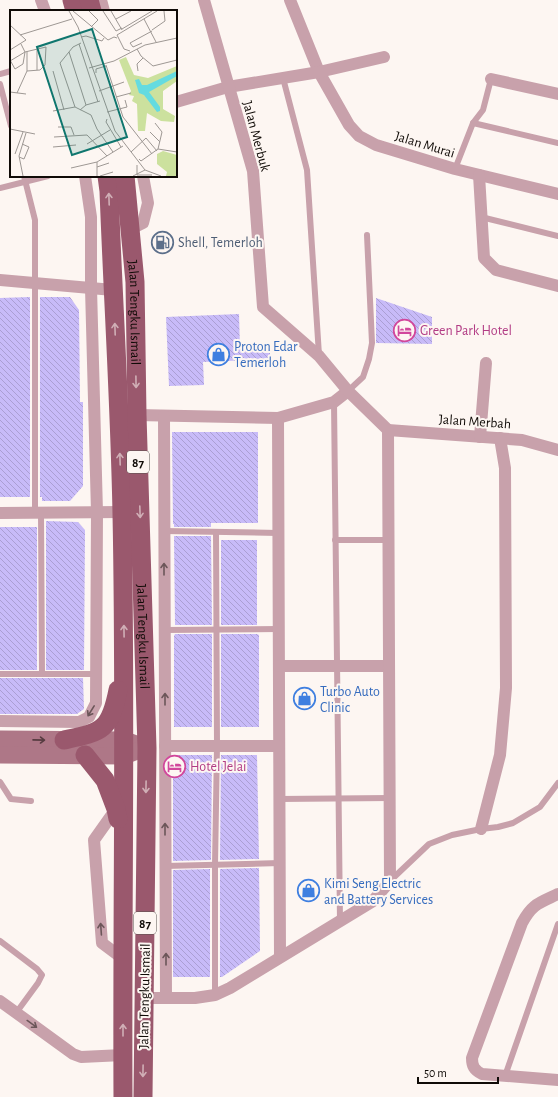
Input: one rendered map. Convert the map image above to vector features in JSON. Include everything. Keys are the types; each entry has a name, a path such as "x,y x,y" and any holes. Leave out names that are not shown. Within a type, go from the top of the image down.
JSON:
{"main road":[{"path":"72,0 75,10"},
{"path":"89,0 92,10"},
{"name":"Jalan Tengku Ismail","path":"107,177 109,191 122,512 124,657 122,958 123,1097"},
{"name":"Jalan Tengku Ismail","path":"125,177 135,282 137,415 143,607 156,747 145,864 143,1097"},
{"path":"123,608 143,607"},
{"path":"64,740 94,734 103,728 109,720 114,710 124,657"},
{"path":"0,739 64,740 124,748"},
{"path":"0,755 85,755 124,748 156,747"},
{"path":"85,755 105,780 116,809 123,844"},
{"path":"123,906 130,869 135,865 145,864"}],"street":[{"path":"41,0 44,10"},
{"path":"101,0 104,10"},
{"name":"Jalan Merbuk","path":"204,0 253,171 263,307 319,356"},
{"name":"Jalan Murai","path":"290,0 319,72 349,125 360,136 376,145 479,175 558,194"},
{"path":"177,102 228,87 319,72 384,58"},
{"path":"491,78 558,94"},
{"path":"479,175 484,258 496,270 558,286"},
{"path":"0,721 79,722 88,717 96,703 97,512 91,288 91,217 85,177"},
{"path":"131,229 142,223 148,203 143,177"},
{"path":"0,280 113,290"},
{"path":"144,998 196,998 215,995 230,988 373,901 390,881 388,430 348,391 319,356"},
{"path":"480,437 486,363"},
{"path":"137,415 278,418 334,402 348,391"},
{"name":"Jalan Tengku Ismail","path":"164,416 165,630 156,747 165,866 166,998"},
{"path":"278,418 280,957"},
{"name":"Jalan Merbah","path":"388,430 522,440 558,450"},
{"path":"481,828 500,755 506,688 505,468 500,438"},
{"path":"0,513 122,512"},
{"path":"279,666 389,666"},
{"path":"156,747 279,746"},
{"path":"116,809 94,840 102,943 122,958"},
{"path":"558,894 538,903 528,912 522,923 472,1058 472,1065 476,1071 482,1074 558,1079"},
{"path":"0,1001 73,1054 81,1057 123,1055"}],"lane":[{"path":"0,74 10,71"},
{"path":"283,78 307,170 319,356"},
{"path":"455,168 473,123 484,110 491,78"},
{"path":"0,84 10,122"},
{"path":"473,123 558,144"},
{"path":"0,188 25,179 40,177"},
{"path":"25,179 35,220 36,283 34,377 42,674"},
{"path":"481,217 558,236"},
{"path":"348,391 363,376 369,359 372,343 367,234"},
{"path":"334,402 340,922"},
{"path":"164,531 278,533"},
{"path":"215,995 217,746 216,532"},
{"path":"335,540 388,540"},
{"path":"165,630 279,629"},
{"path":"0,674 96,674"},
{"path":"0,782 11,799 31,801"},
{"path":"390,881 429,844 452,835 512,823 540,807 558,783"},
{"path":"279,799 390,798"},
{"path":"165,866 280,863"},
{"path":"505,1076 558,924"},
{"path":"0,941 37,969 42,975 38,983 16,1013"}],"building":[{"path":"30,297 30,497 0,497 0,298"},
{"path":"40,297 70,297 79,310 80,402 83,402 83,486 70,501 42,501 42,497 40,497"},
{"name":"Green Park Hotel","path":"376,298 432,317 432,344 376,343"},
{"name":"Proton Edar Temerloh","path":"239,314 240,349 270,348 270,359 203,362 204,385 169,386 166,317"},
{"path":"172,432 258,432 258,523 211,523 211,527 174,527"},
{"path":"46,521 78,522 85,530 84,670 46,670"},
{"path":"0,527 37,527 37,670 0,670"},
{"path":"174,536 211,536 212,625 175,625"},
{"path":"221,540 257,540 257,625 221,625"},
{"path":"175,634 212,634 212,727 174,727"},
{"path":"221,634 259,635 259,727 221,727"},
{"path":"0,678 83,678 84,709 77,714 0,714"},
{"path":"173,755 212,755 211,860 173,861"},
{"path":"221,755 257,755 259,859 220,860"},
{"path":"259,868 260,951 220,977 220,869"},
{"path":"210,869 210,977 173,977 173,870"}],"place":[{"name":"Shell, Temerloh","path":"163,242"},
{"name":"Green Park Hotel","path":"404,330"},
{"name":"Proton Edar Temerloh","path":"219,354"},
{"name":"Turbo Auto Clinic","path":"304,699"},
{"name":"Hotel Jelai","path":"175,766"},
{"name":"Kimi Seng Electric and Battery Services","path":"309,891"}]}
